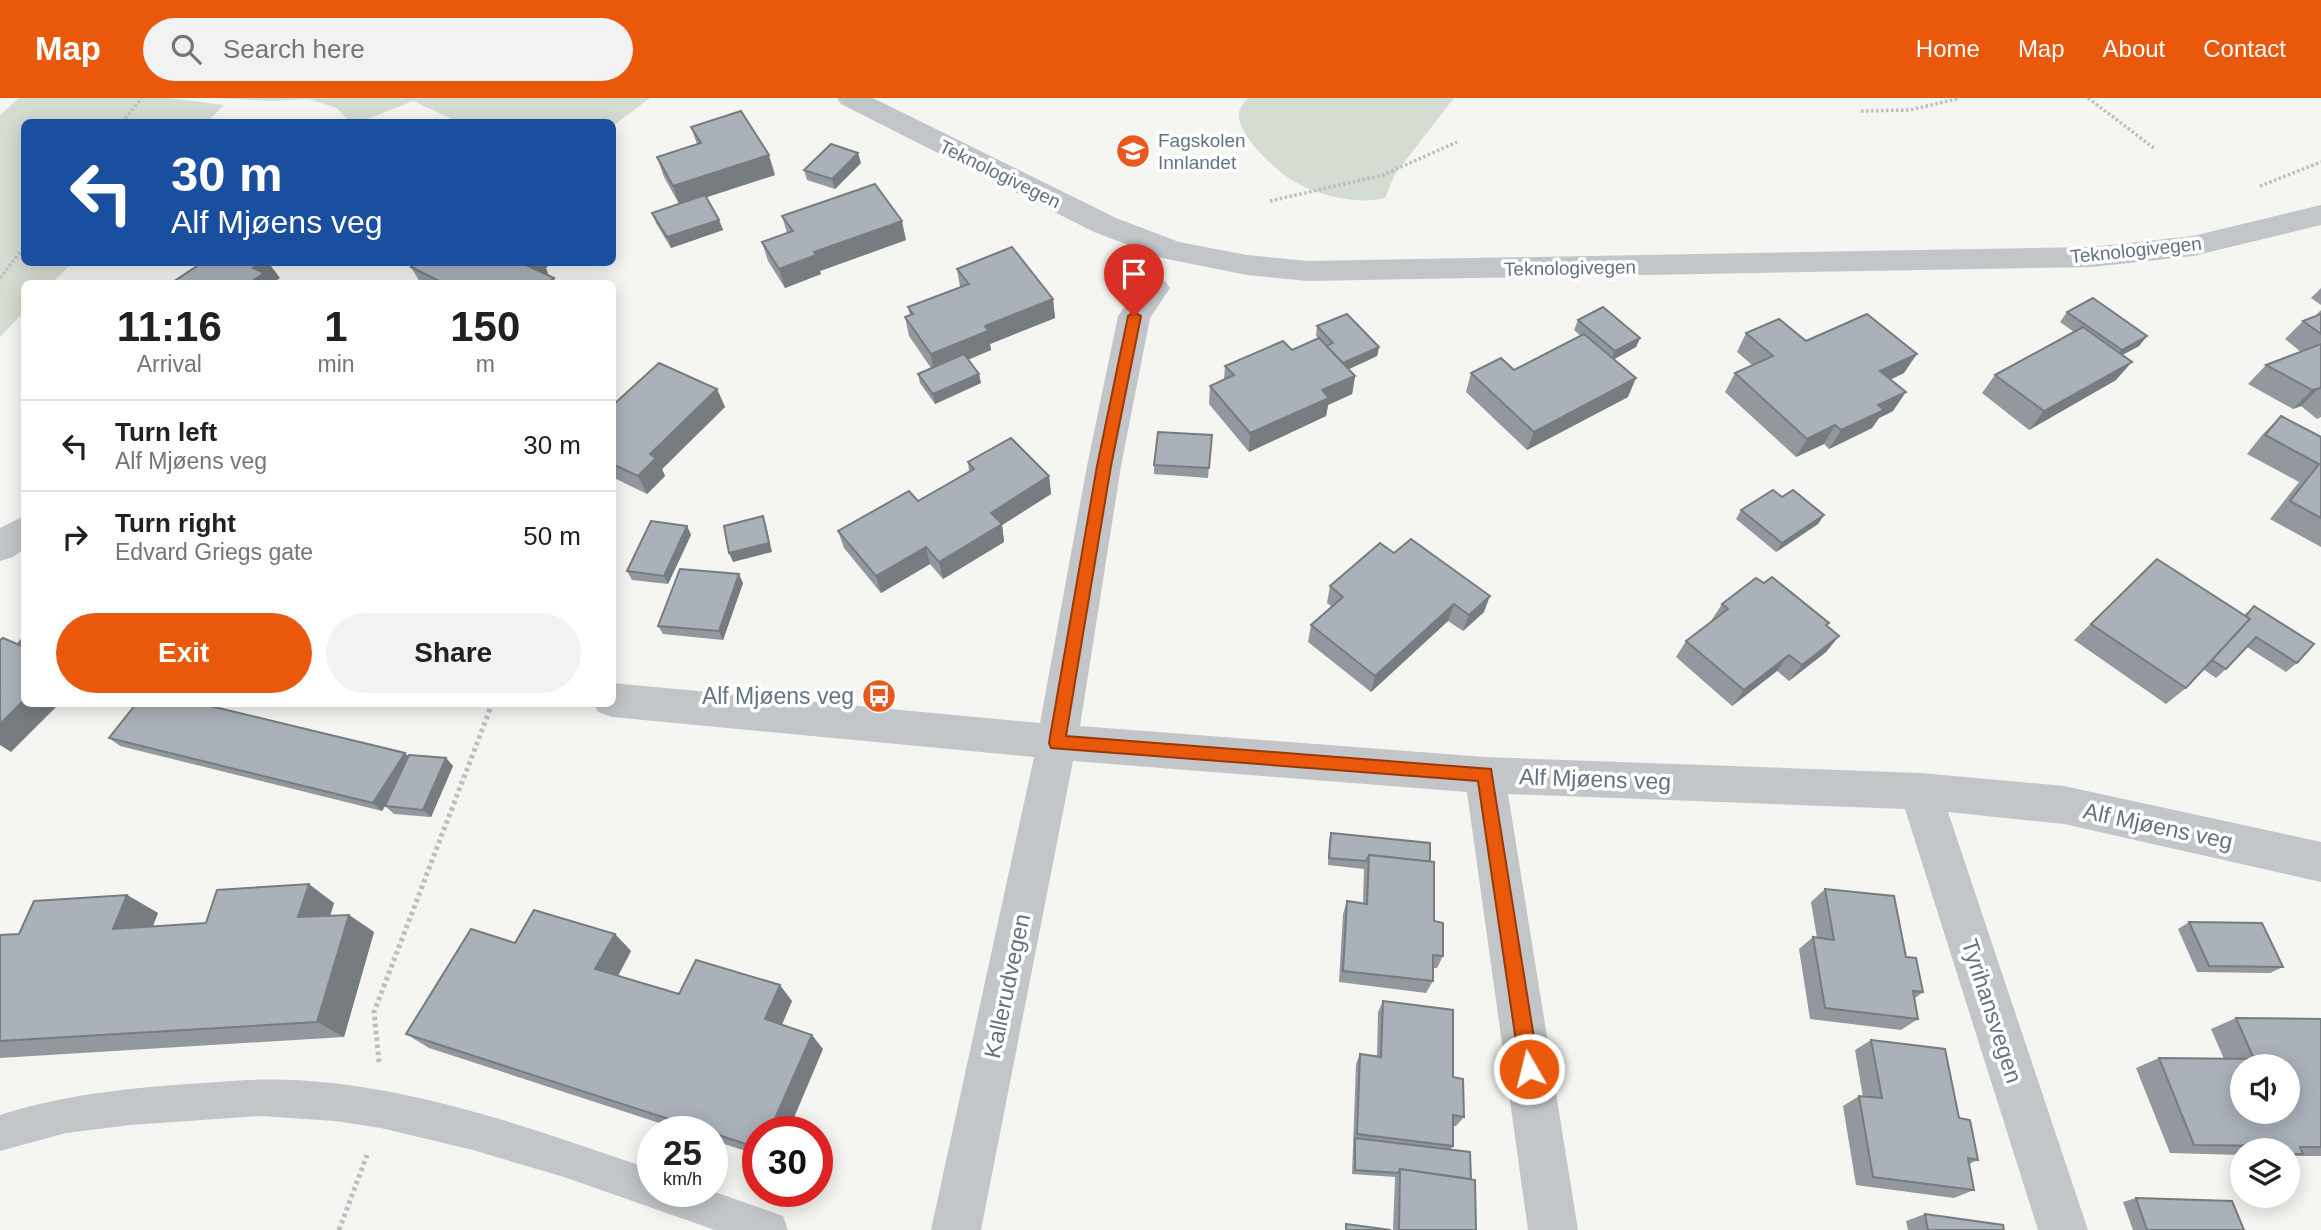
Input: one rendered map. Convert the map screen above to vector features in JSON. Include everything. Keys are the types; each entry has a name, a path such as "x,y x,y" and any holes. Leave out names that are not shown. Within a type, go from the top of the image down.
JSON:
{"street":[{"name":"Teknologivegen","path":"851,98 987,169 1105,225 1173,251 1247,265 1308,271 2092,257 2193,246 2321,215"},
{"name":"Kallerudvegen","path":"956,1230 1057,743 1104,466 1134,316 1154,288"},
{"name":"Alf Mjøens veg","path":"616,700 1057,743 1485,775 1920,791 2064,805 2321,862"},
{"path":"1485,775 1553,1230"},
{"name":"Tyrihansvegen","path":"1920,791 2063,1230"}],"lane":[{"path":"0,1133 43,1118 93,1109 286,1098 384,1109 569,1160 637,1183"},
{"path":"703,1207 769,1230"}],"path":[{"path":"124,119 142,98"},
{"path":"1861,111 1910,110 1960,98"},
{"path":"2088,98 2154,148"},
{"path":"1270,201 1383,175 1457,142"},
{"path":"0,278 21,251"},
{"path":"339,1230 384,1109 374,1012 491,707"}],"shaded area":[{"path":"19,98 170,98 224,105 210,119 21,119 21,266 69,266 55,280 21,280 21,315 0,337 0,115"},
{"path":"215,98 650,98 616,124 616,119 452,119 413,101 368,119 347,119 337,108 308,99 271,101"},
{"path":"1248,98 1454,98 1395,174 1385,198 1351,200 1305,187 1270,163 1241,125 1239,112"}],"building":[{"path":"741,111 769,155 673,186 657,157 701,143 691,127"},
{"path":"831,144 858,153 832,179 804,170"},
{"path":"875,184 902,221 814,252 816,255 779,269 762,242 793,231 782,216"},
{"path":"705,195 719,220 667,237 652,213"},
{"path":"1012,247 1053,299 985,326 988,331 931,354 905,317 913,314 908,307 969,284 957,269"},
{"path":"197,266 256,266 253,268 264,273 254,280 176,280"},
{"path":"528,266 554,278 437,280 411,267"},
{"path":"2093,298 2147,336 2122,350 2067,312"},
{"path":"1603,307 1640,338 1615,351 1578,320"},
{"path":"1347,314 1379,347 1343,363 1326,346 1333,343 1317,326"},
{"path":"1867,314 1917,354 1880,371 1906,392 1878,405 1884,410 1841,430 1835,425 1807,439 1735,373 1773,356 1746,333 1779,319 1806,341"},
{"path":"2321,314 2321,334 2303,321"},
{"path":"2083,327 2132,362 2044,411 1995,375"},
{"path":"1584,334 1636,378 1534,432 1471,373 1501,358 1514,370"},
{"path":"1319,338 1355,376 1322,390 1329,398 1250,433 1210,386 1234,375 1225,366 1283,341 1292,350"},
{"path":"2321,344 2321,388 2312,390 2266,365"},
{"path":"964,354 979,374 933,394 918,374"},
{"path":"659,363 717,389 650,454 656,458 638,476 616,466 616,402"},
{"path":"2281,416 2321,437 2321,518 2290,501 2319,464 2265,435"},
{"path":"1158,432 1212,435 1209,468 1154,465"},
{"path":"1011,438 1049,476 991,513 1002,524 939,562 926,547 876,576 838,531 909,491 918,501 974,469 968,462"},
{"path":"1773,490 1782,497 1793,490 1824,515 1782,543 1741,510"},
{"path":"763,516 769,543 729,553 724,526"},
{"path":"651,521 687,526 664,576 627,571"},
{"path":"1411,539 1490,596 1469,615 1454,604 1375,676 1311,625 1343,597 1330,586 1380,543 1394,553"},
{"path":"2157,559 2250,619 2186,688 2091,624"},
{"path":"680,569 739,574 719,631 658,626"},
{"path":"1772,577 1829,623 1826,625 1839,636 1802,665 1789,655 1744,690 1686,641 1728,609 1722,604 1756,578 1764,583"},
{"path":"2254,606 2314,644 2297,663 2256,637 2226,669 2212,660 2250,619 2246,616"},
{"path":"3,638 21,646 21,703 0,724 0,640"},
{"path":"134,707 214,707 405,753 373,803 109,738"},
{"path":"409,755 446,758 423,810 385,806"},
{"path":"1331,833 1430,843 1430,862 1369,855 1366,861 1329,858"},
{"path":"1369,855 1434,862 1434,921 1443,923 1443,956 1433,955 1433,981 1343,971 1347,901 1367,904"},
{"path":"309,884 298,917 349,915 317,1022 0,1041 0,935 19,934 34,901 127,895 113,929 206,923 217,890"},
{"path":"1825,889 1894,896 1906,957 1916,958 1923,992 1913,991 1918,1019 1825,1008 1813,937 1834,940"},
{"path":"534,910 615,934 595,969 679,994 696,960 780,985 765,1019 812,1035 776,1116 742,1116 742,1143 728,1138 728,1116 660,1116 406,1034 471,929 515,943"},
{"path":"2189,922 2262,923 2283,967 2209,966"},
{"path":"1383,1001 1453,1010 1453,1077 1463,1079 1464,1117 1453,1115 1453,1146 1357,1134 1360,1054 1381,1057"},
{"path":"2236,1018 2321,1019 2321,1147 2300,1147 2300,1138 2230,1138 2230,1145 2194,1145 2159,1058 2230,1059 2230,1124 2300,1124 2300,1054 2252,1054"},
{"path":"1871,1040 1945,1049 1959,1118 1970,1120 1978,1160 1968,1158 1974,1190 1873,1177 1859,1096 1882,1098"},
{"path":"1355,1138 1470,1152 1471,1179 1400,1169 1398,1173 1355,1170"},
{"path":"1400,1169 1475,1180 1476,1230 1399,1230"},
{"path":"2136,1198 2230,1201 2230,1208 2235,1208 2244,1230 2147,1230"},
{"path":"1925,1214 2003,1225 2004,1230 1928,1230"},
{"path":"1346,1224 1391,1230 1346,1230"}],"place":[{"name":"Fagskolen Innlandet","path":"1133,151"},
{"name":"Alf Mjøens veg","path":"879,696"}],"route":[{"path":"1134,316 1104,466 1057,743 1485,775 1529,1069"}]}
